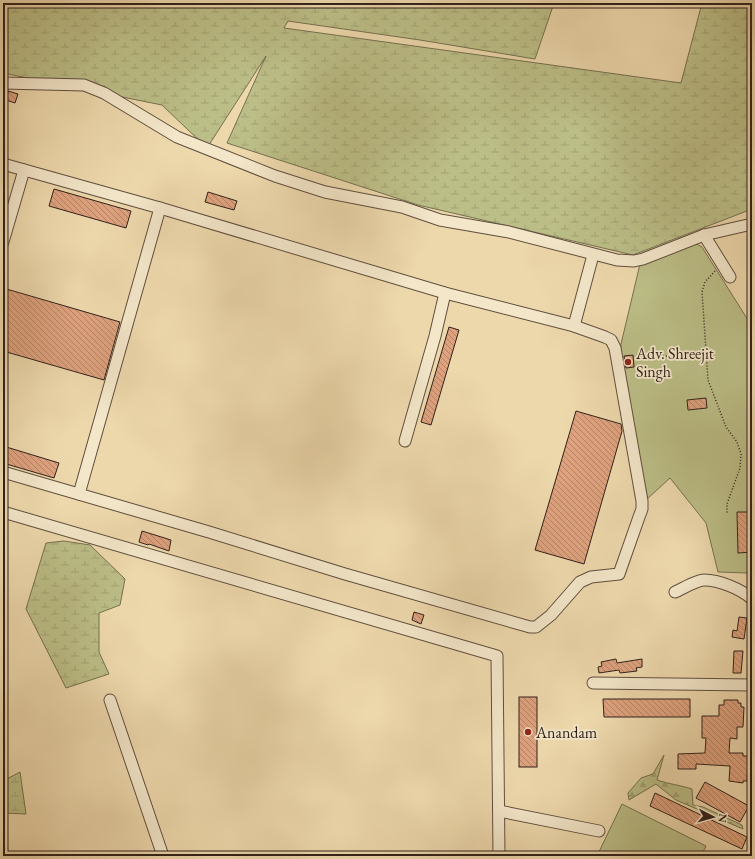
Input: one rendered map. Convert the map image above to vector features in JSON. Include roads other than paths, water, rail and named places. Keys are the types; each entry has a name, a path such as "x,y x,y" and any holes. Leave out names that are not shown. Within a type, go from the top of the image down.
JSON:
{"street":[{"path":"3,83 84,85 104,93 177,137 275,176 325,192 402,207 440,220 509,232 617,260 634,261 643,259 704,235 752,224"},
{"path":"3,164 160,208 445,293 574,326 611,340 615,348 642,500 642,508 619,574 591,577 580,582 551,615 536,627 530,627 345,574 209,532 3,472"},
{"path":"3,242 24,170"},
{"path":"79,494 160,208"},
{"path":"704,235 730,277"},
{"path":"574,326 593,255"},
{"path":"405,441 435,336 445,293"},
{"path":"3,512 497,656 499,856"},
{"path":"675,592 703,580 731,586 747,594 752,599"},
{"path":"593,683 752,685"},
{"path":"110,700 163,856"},
{"path":"499,811 599,831"}],"place":[{"name":"Adv. Shreejit Singh","path":"628,362"},
{"name":"Anandam","path":"528,732"}]}
